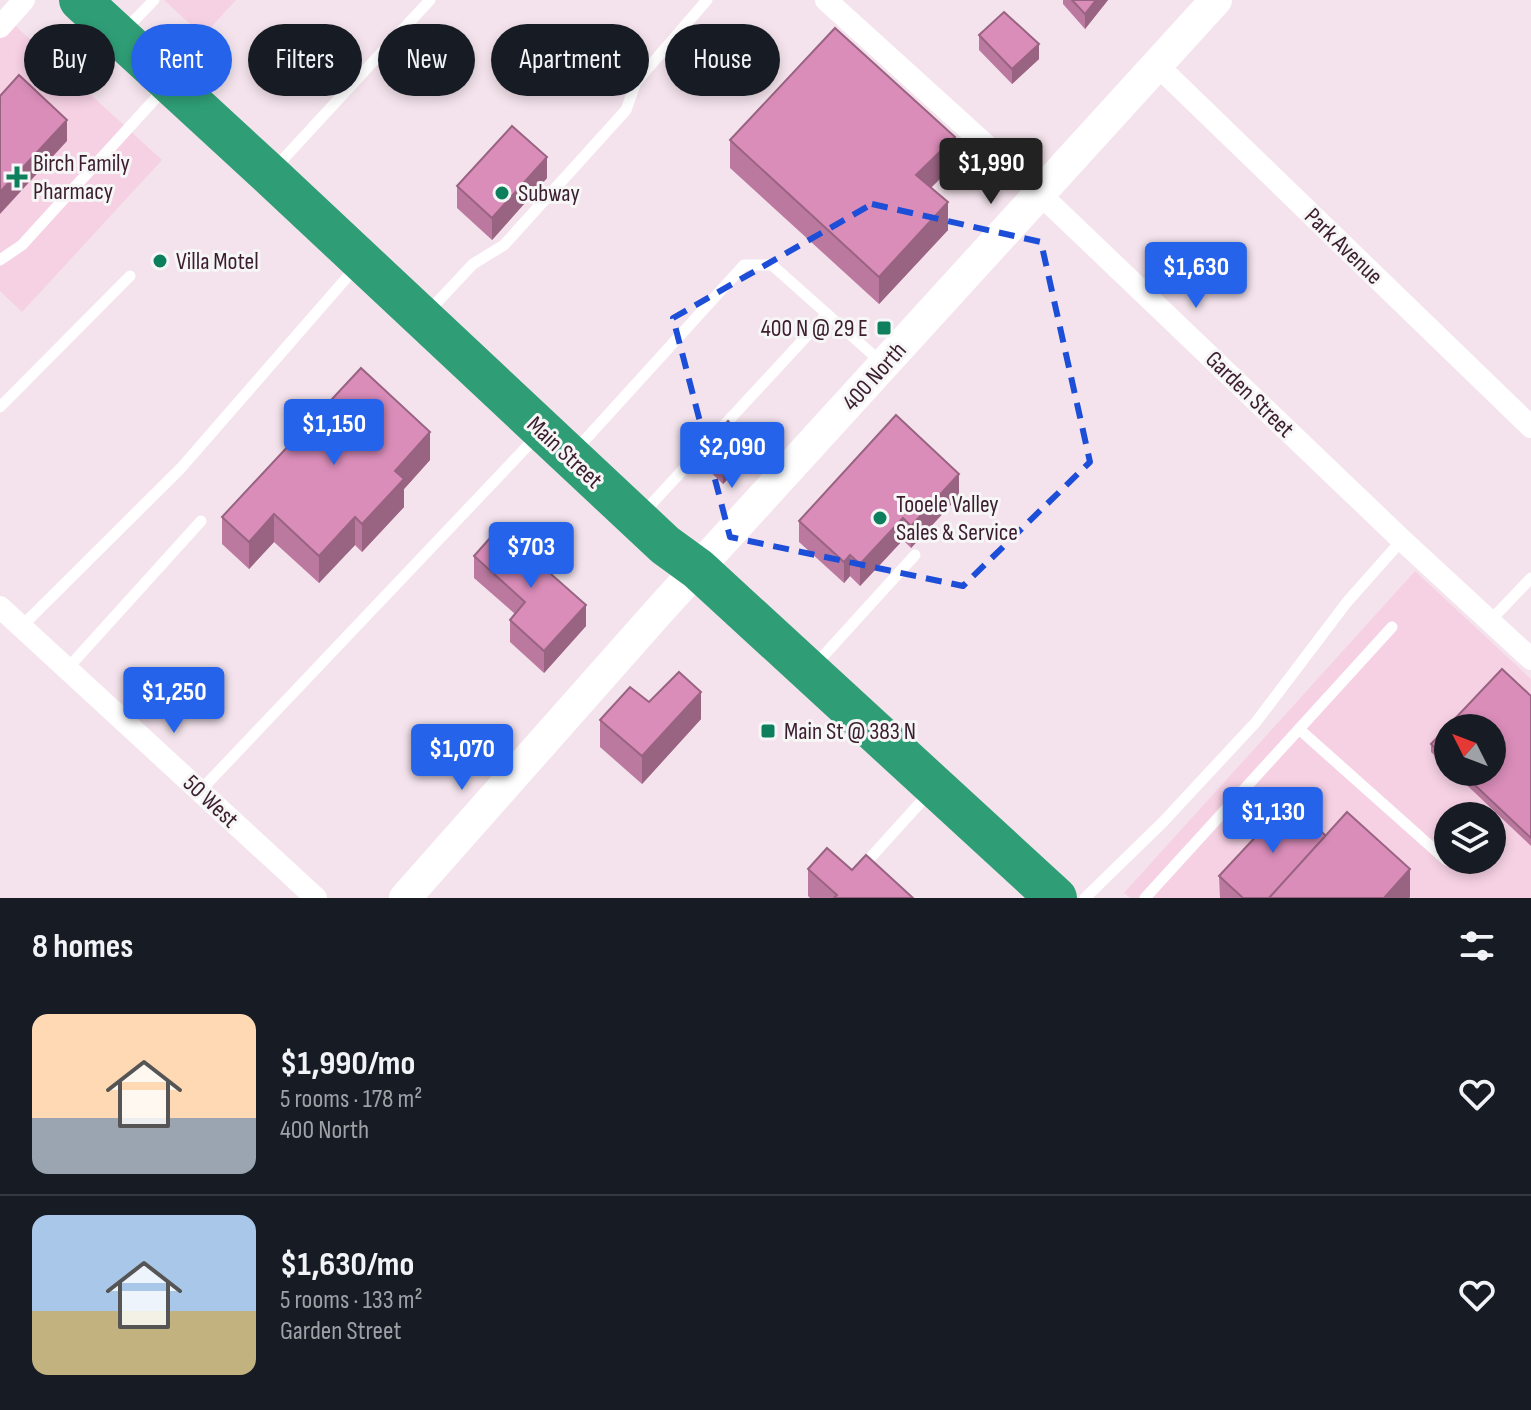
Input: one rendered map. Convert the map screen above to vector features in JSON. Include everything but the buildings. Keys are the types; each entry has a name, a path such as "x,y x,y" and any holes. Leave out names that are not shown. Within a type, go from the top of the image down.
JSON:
{"highway":[{"name":"Main Street","path":"80,0 131,47"},
{"name":"Main Street","path":"184,96 665,545 698,569 1056,898"}],"street":[{"path":"0,27 24,0"},
{"name":"Garden Street","path":"826,0 1040,194 1531,659"},
{"name":"400 North","path":"405,898 698,569 1216,0"},
{"name":"Park Avenue","path":"1157,65 1531,427"},
{"name":"50 West","path":"0,607 316,898"}],"lane":[{"path":"119,36 154,0"},
{"path":"269,174 430,0"},
{"path":"423,318 473,264 504,245 626,110 636,82 707,0"},
{"path":"0,260 22,245 158,96"},
{"path":"22,626 181,468 362,261"},
{"path":"200,791 556,443 744,265 772,265 884,365"},
{"path":"0,407 130,276"},
{"path":"637,519 827,314"},
{"path":"67,669 201,521"},
{"path":"1085,898 1163,822 1256,722 1338,613 1402,540"},
{"path":"810,671 915,555"},
{"path":"1490,621 1531,578"},
{"path":"1145,898 1392,627"},
{"path":"1299,729 1434,849"},
{"path":"852,878 935,786"}],"highlighted area":[{"path":"872,204 1041,242 1090,462 963,586 730,537 673,318"}],"shaded area":[{"path":"164,0 236,0 214,24 190,24"},
{"path":"0,12 24,34 24,96 92,96 162,160 22,312 0,291"},
{"path":"1415,571 1531,679 1531,898 1130,898 1124,893"}],"place":[{"name":"Birch Family Pharmacy","path":"17,177"},
{"name":"Subway","path":"502,193"},
{"name":"Villa Motel","path":"160,261"},
{"name":"400 N @ 29 E","path":"884,328"},
{"name":"Tooele Valley Sales & Service","path":"880,518"},
{"name":"Main St @ 383 N","path":"768,731"}]}
